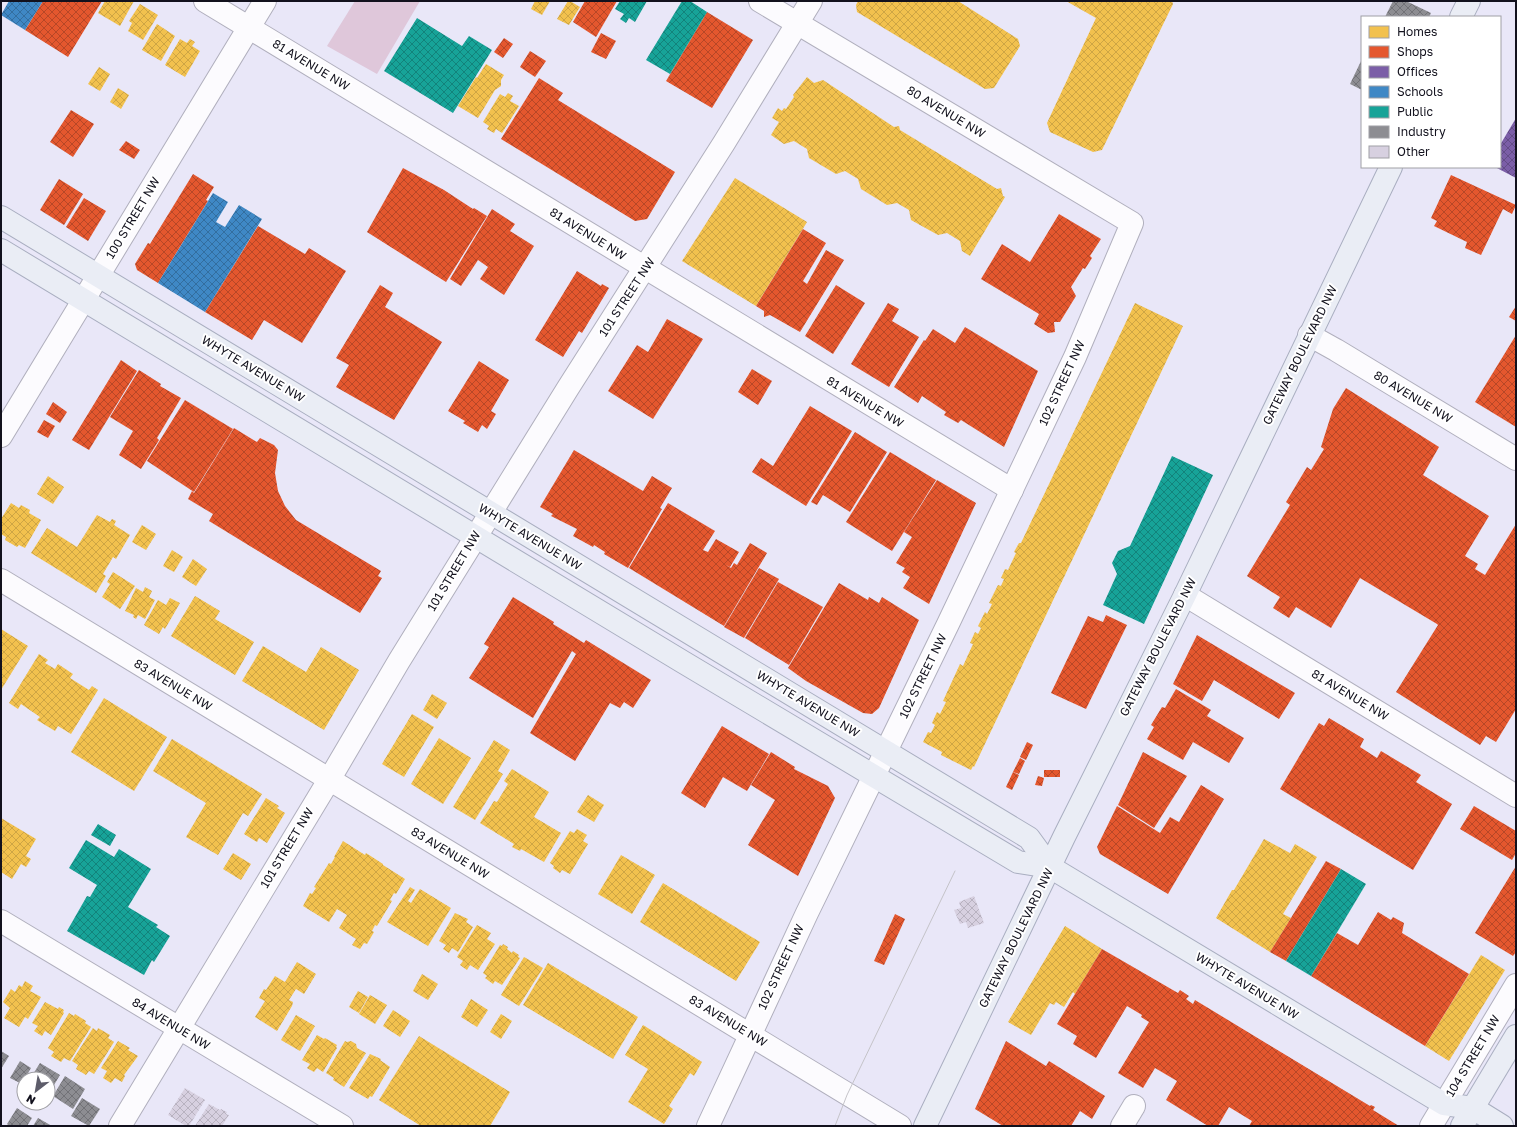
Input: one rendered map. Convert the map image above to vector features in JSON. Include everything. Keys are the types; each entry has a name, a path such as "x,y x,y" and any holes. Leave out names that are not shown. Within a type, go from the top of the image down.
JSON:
{"main road":[{"path":"1461,16 1468,1"},
{"name":"GATEWAY BOULEVARD NW","path":"925,1126 1116,732 1185,595 1391,168"},
{"name":"WHYTE AVENUE NW","path":"1,216 1029,838 1050,867"},
{"name":"WHYTE AVENUE NW","path":"1,250 1018,862 1050,867 1444,1104 1467,1117 1502,1126"},
{"path":"1467,1117 1516,1036"},
{"name":"WHYTE AVENUE NW","path":"1444,1104 1457,1126"}],"street":[{"name":"81 AVENUE NW","path":"205,1 1012,490"},
{"name":"100 STREET NW","path":"1,436 265,1"},
{"name":"80 AVENUE NW","path":"760,1 1132,223"},
{"name":"101 STREET NW","path":"120,1126 329,780 399,661 568,388 645,269 811,1"},
{"name":"102 STREET NW","path":"708,1126 807,913 948,624 1075,357 1132,223"},
{"name":"80 AVENUE NW","path":"1309,335 1516,459"},
{"name":"83 AVENUE NW","path":"1,580 900,1126"},
{"name":"81 AVENUE NW","path":"1185,595 1516,796"},
{"name":"84 AVENUE NW","path":"1,922 342,1126"},
{"name":"104 STREET NW","path":"1431,1126 1516,985"},
{"path":"1122,1126 1134,1106"}],"shaded area":[{"path":"355,1 420,1 377,74 327,46"}],"building: Homes":[{"path":"105,1 134,1 120,26 98,13"},
{"path":"535,1 550,1 542,15 531,9"},
{"path":"568,1 580,7 569,25 557,19"},
{"path":"858,1 958,1 1018,39 1020,46 994,88 985,89 857,12 856,5"},
{"path":"1066,1 1172,1 1173,4 1102,150 1093,152 1050,132 1047,123 1096,18"},
{"path":"140,4 158,15 143,40 128,31 132,23 129,21"},
{"path":"157,24 175,36 161,61 142,50"},
{"path":"180,39 187,43 190,39 195,42 192,46 200,51 185,77 165,65"},
{"path":"486,64 504,75 501,80 501,86 495,90 478,118 458,106"},
{"path":"99,67 110,74 100,91 88,84"},
{"path":"807,77 814,83 823,80 894,127 899,126 900,130 997,189 1001,188 1003,196 1005,197 970,256 962,251 960,241 947,233 938,235 911,220 909,210 897,203 887,205 861,189 858,179 845,171 836,174 809,158 807,149 794,141 784,144 771,135 779,122 772,118 778,108 782,111 784,108 786,109 794,97 793,95"},
{"path":"118,88 129,95 121,109 110,102"},
{"path":"508,93 513,96 510,101 519,106 502,133 496,129 494,133 487,129 489,126 483,122 500,94 505,97"},
{"path":"735,178 807,222 756,306 682,261"},
{"path":"1135,303 1183,326 974,767 973,766 971,770 941,755 942,752 923,742 928,732 931,733 935,725 932,723 937,712 940,714 946,702 943,701 960,664 963,666 973,644 970,643 975,632 978,634 981,628 978,626 985,612 987,614 992,604 989,603 998,585 1001,586 1004,579 1001,578 1005,569 1008,570 1016,553 1014,552 1019,543 1021,543"},
{"path":"48,476 64,487 53,504 37,494"},
{"path":"11,503 19,508 21,505 30,510 29,513 41,520 25,548 19,545 17,547 5,540 6,537 1,534 1,519"},
{"path":"97,515 110,522 112,519 116,521 114,525 130,535 116,559 113,557 103,574 106,576 96,593 31,553 47,528 77,547"},
{"path":"142,525 156,534 146,550 132,542"},
{"path":"172,550 183,557 174,572 163,566"},
{"path":"193,559 207,569 196,586 182,577"},
{"path":"113,572 135,586 120,609 102,597 110,584 107,582"},
{"path":"145,587 152,591 149,597 155,600 145,619 138,615 136,619 133,617 134,615 125,611 136,588 143,592"},
{"path":"195,596 220,611 215,619 254,642 235,675 171,636"},
{"path":"170,598 180,603 165,629 163,627 159,634 144,625 158,600 166,605"},
{"path":"1,629 28,646 1,690"},
{"path":"263,646 306,672 321,647 359,670 324,730 242,681"},
{"path":"39,654 48,660 45,663 55,669 58,664 73,674 70,678 89,690 92,686 98,690 71,734 58,726 55,731 37,720 40,717 21,704 18,709 9,703"},
{"path":"432,694 447,703 437,719 423,710"},
{"path":"104,698 167,737 134,791 71,752"},
{"path":"412,714 434,727 404,777 382,764"},
{"path":"439,738 471,758 443,804 411,784"},
{"path":"172,739 262,794 248,816 243,813 218,855 186,837 206,803 153,771"},
{"path":"494,740 510,750 498,771 503,774 475,820 453,807"},
{"path":"512,769 549,792 534,817 561,833 544,862 521,849 520,851 512,847 514,844 480,823 494,801 497,802 508,784 504,781"},
{"path":"588,795 604,805 594,822 577,812"},
{"path":"266,798 279,806 277,808 285,813 267,843 259,838 257,842 244,834"},
{"path":"1,818 36,839 26,856 31,859 26,867 21,864 12,879 1,872"},
{"path":"577,829 587,835 583,841 588,844 570,874 562,870 560,873 553,868 554,866 550,863 570,831 574,833"},
{"path":"1264,839 1290,853 1295,844 1317,857 1283,914 1291,918 1270,952 1216,918"},
{"path":"343,841 365,855 366,853 405,879 396,894 394,893 390,900 392,901 377,926 375,925 372,931 374,932 367,944 364,943 360,949 352,945 356,939 339,928 347,915 337,909 329,922 303,906 310,893 312,894 316,888 314,887 329,863 331,864"},
{"path":"233,853 251,864 241,880 223,869"},
{"path":"621,855 655,875 632,914 598,894"},
{"path":"663,883 760,942 736,981 640,922"},
{"path":"410,887 415,890 408,901 411,903 420,889 451,908 428,946 387,922"},
{"path":"455,913 468,919 466,922 473,927 458,952 452,948 449,953 443,949 446,945 439,941"},
{"path":"477,925 491,933 487,939 495,944 478,970 470,965 467,970 460,965 463,961 457,957"},
{"path":"1065,926 1102,949 1075,994 1073,992 1064,1007 1056,1002 1054,1005 1050,1003 1031,1035 1008,1022"},
{"path":"503,944 508,947 507,949 512,953 513,951 519,955 518,957 520,958 502,985 495,981 493,984 485,978 487,976 483,973 500,945 502,946"},
{"path":"1481,955 1505,970 1449,1061 1425,1046"},
{"path":"524,957 543,968 519,1006 501,995"},
{"path":"297,962 316,974 304,994 296,989 289,1000 293,1002 292,1006 277,1031 255,1017 265,1001 259,998 264,989 266,990 275,976 285,982"},
{"path":"548,963 638,1017 613,1059 523,1005"},
{"path":"422,974 438,984 428,1000 413,991"},
{"path":"25,981 33,986 30,991 41,997 28,1019 25,1017 19,1027 4,1018 10,1008 3,1002 11,989 15,992 19,985 22,987"},
{"path":"358,991 368,997 359,1013 349,1007"},
{"path":"370,995 387,1005 375,1024 359,1014"},
{"path":"471,999 488,1010 477,1027 461,1017"},
{"path":"45,1002 58,1009 59,1007 64,1010 64,1013 51,1035 45,1031 42,1036 34,1031 38,1026 32,1023"},
{"path":"393,1010 410,1021 400,1037 383,1026"},
{"path":"69,1013 74,1016 75,1014 86,1021 85,1023 91,1027 70,1061 64,1058 61,1062 51,1056 54,1052 48,1048"},
{"path":"501,1014 512,1021 501,1039 490,1032"},
{"path":"296,1015 315,1026 300,1051 281,1040"},
{"path":"643,1025 702,1062 694,1076 690,1073 669,1106 673,1109 664,1124 628,1102 648,1069 625,1055"},
{"path":"93,1028 97,1031 98,1028 110,1035 108,1038 114,1042 94,1074 89,1071 86,1075 76,1069 78,1065 72,1061"},
{"path":"317,1035 337,1045 337,1048 323,1072 317,1068 314,1072 307,1068 310,1064 302,1060"},
{"path":"419,1036 510,1092 490,1126 421,1126 379,1100"},
{"path":"118,1041 130,1048 128,1050 138,1056 124,1075 125,1076 122,1082 115,1078 111,1083 103,1078 107,1071 101,1068"},
{"path":"345,1041 351,1041 356,1044 357,1048 366,1053 344,1087 333,1080 334,1078 326,1073"},
{"path":"370,1054 381,1059 380,1060 390,1067 372,1097 370,1096 368,1099 349,1088"}],"building: Shops":[{"path":"43,1 102,1 68,57 25,30"},
{"path":"585,1 617,1 596,37 573,22"},
{"path":"707,12 753,40 712,108 666,81"},
{"path":"601,33 616,41 606,59 591,52"},
{"path":"504,38 513,44 503,58 494,52"},
{"path":"530,51 546,61 535,77 520,67"},
{"path":"539,78 563,93 558,100 675,172 647,219 635,221 501,139"},
{"path":"71,110 94,124 73,157 50,142"},
{"path":"126,141 140,150 134,159 119,150"},
{"path":"403,168 444,190 473,209 474,208 487,216 446,282 367,232"},
{"path":"193,174 214,187 206,200 208,201 158,283 137,270 135,264 148,243 150,244"},
{"path":"1451,175 1516,205 1512,214 1503,209 1481,255 1465,248 1467,242 1434,226 1437,221 1431,218"},
{"path":"59,179 83,194 64,225 40,210"},
{"path":"84,198 106,211 88,241 66,227"},
{"path":"492,209 515,224 510,231 534,246 504,295 480,279 488,267 478,260 461,286 450,279"},
{"path":"1059,214 1101,239 1090,256 1092,258 1085,269 1083,268 1071,287 1076,296 1060,322 1054,322 1055,332 1048,333 1034,324 1039,314 981,279 1002,244 1030,262"},
{"path":"258,226 305,254 309,248 346,271 302,343 264,320 252,340 205,312"},
{"path":"803,229 826,243 803,281 807,284 826,250 844,260 800,332 770,315 764,317 764,311 756,306"},
{"path":"577,271 601,286 602,284 609,288 582,333 579,331 563,357 535,340"},
{"path":"380,285 393,293 385,307 442,342 394,420 336,387 349,365 336,358"},
{"path":"836,285 865,303 833,354 805,336"},
{"path":"888,303 899,309 892,321 919,337 889,387 851,364"},
{"path":"1516,306 1516,321 1509,317"},
{"path":"667,319 703,339 653,419 608,391 637,345 648,352"},
{"path":"965,327 1038,371 1004,447 961,420 958,423 944,415 946,412 922,396 918,403 894,387 924,340 925,341 933,329 955,343"},
{"path":"1516,335 1516,427 1475,402"},
{"path":"121,360 137,371 89,450 72,440"},
{"path":"479,361 509,380 491,411 496,414 487,429 482,425 478,432 463,423 465,421 448,411"},
{"path":"752,369 772,381 758,405 738,392"},
{"path":"139,370 161,384 160,386 181,398 157,438 159,440 141,469 119,455 133,431 110,417"},
{"path":"1346,388 1439,447 1423,475 1489,516 1465,556 1478,564 1475,569 1485,575 1516,524 1516,709 1496,742 1486,736 1480,745 1396,692 1438,625 1437,624 1360,578 1331,628 1296,607 1289,618 1273,608 1280,597 1247,576 1290,505 1286,502 1307,467 1311,470 1324,449 1321,447 1333,409"},
{"path":"185,400 233,429 194,492 147,461"},
{"path":"53,402 67,412 60,423 46,414"},
{"path":"810,406 852,431 806,506 752,472 761,458 773,466"},
{"path":"44,420 55,426 48,438 37,432"},
{"path":"234,428 257,442 260,438 274,445 278,450 275,473 278,491 285,506 296,520 381,571 378,576 382,578 360,613 209,521 213,514 188,499 192,491 194,493"},
{"path":"855,432 887,452 850,512 823,495 817,505 811,502"},
{"path":"574,450 643,491 652,476 672,488 660,508 662,509 628,568 604,554 605,552 594,545 593,547 573,536 577,529 551,516 553,514 540,507"},
{"path":"890,452 936,480 892,551 846,522"},
{"path":"937,480 976,503 929,604 903,588 910,577 902,572 905,568 896,563 912,537 904,532"},
{"path":"668,503 715,531 703,550 708,552 716,539 739,552 730,567 726,565 731,568 734,563 737,565 750,543 767,553 724,626 629,568"},
{"path":"759,568 779,579 744,638 724,627"},
{"path":"778,582 823,607 789,665 745,638"},
{"path":"839,583 868,600 869,597 879,603 882,597 919,620 879,708 872,714 863,713 806,681 788,668"},
{"path":"513,597 554,622 553,624 584,643 586,640 651,680 633,708 624,702 620,708 610,703 575,761 530,733 576,654 572,651 533,718 469,678 489,647 484,644"},
{"path":"1106,615 1127,625 1086,709 1051,693 1088,616 1103,622"},
{"path":"1197,635 1295,693 1279,719 1214,680 1202,701 1173,684"},
{"path":"1176,689 1211,710 1207,716 1244,738 1229,763 1193,742 1183,760 1147,739 1154,727 1151,725 1162,707 1165,708"},
{"path":"1329,718 1364,739 1360,747 1377,758 1381,751 1421,775 1416,782 1452,804 1413,870 1280,789 1319,723 1324,726"},
{"path":"722,726 769,754 747,791 723,777 705,808 681,793"},
{"path":"1027,742 1033,745 1026,760 1020,757"},
{"path":"771,752 795,767 794,769 828,786 835,798 798,876 748,845 775,800 751,785"},
{"path":"1143,752 1187,776 1154,828 1118,805"},
{"path":"1020,758 1025,761 1019,774 1013,772"},
{"path":"1044,770 1060,770 1060,777 1044,777"},
{"path":"1013,772 1019,775 1012,790 1006,787"},
{"path":"1038,776 1044,778 1042,786 1035,785"},
{"path":"1201,785 1224,799 1168,894 1100,854 1097,847 1117,806 1160,833 1170,817 1179,822"},
{"path":"1474,806 1516,831 1516,853 1512,860 1460,829"},
{"path":"1326,861 1341,869 1286,961 1270,952"},
{"path":"1516,866 1516,952 1513,956 1475,933"},
{"path":"1378,912 1391,920 1393,917 1404,923 1402,933 1469,974 1425,1046 1311,976 1337,933 1358,945"},
{"path":"895,914 905,919 884,965 874,961"},
{"path":"1102,949 1178,993 1180,990 1189,996 1186,999 1193,1004 1195,1000 1370,1106 1375,1107 1373,1110 1399,1126 1249,1126 1252,1121 1229,1107 1218,1126 1208,1126 1166,1100 1177,1081 1155,1068 1143,1088 1118,1073 1149,1022 1141,1017 1142,1015 1127,1006 1096,1058 1073,1044 1077,1036 1057,1024"},
{"path":"1006,1041 1046,1066 1049,1061 1105,1096 1092,1119 1080,1111 1071,1126 1003,1126 975,1109"}],"building: Offices":[{"path":"1516,118 1516,178 1497,168 1501,168 1501,143"}],"building: Schools":[{"path":"9,1 43,1 25,30 1,15"},
{"path":"213,193 228,202 216,222 225,227 239,205 262,219 205,312 158,283"}],"building: Public":[{"path":"620,1 647,1 635,22 629,18 626,23 620,19 624,14 615,9"},
{"path":"682,1 690,1 707,12 670,74 646,60"},
{"path":"417,18 462,46 469,36 492,50 453,113 384,71"},
{"path":"1172,456 1213,475 1144,624 1103,605 1117,574 1112,563 1118,551 1130,546"},
{"path":"98,824 116,835 110,846 91,835"},
{"path":"86,840 114,857 119,849 151,869 128,907 158,925 156,927 170,936 154,962 152,960 144,975 67,931 87,896 90,897 97,885 69,868"},
{"path":"1341,869 1366,884 1311,976 1286,961"}],"building: Industry":[{"path":"1393,1 1406,1 1431,13 1430,16 1386,16"},
{"path":"1361,61 1361,90 1350,84"},
{"path":"1,1051 9,1056 1,1069"},
{"path":"20,1061 31,1068 29,1071 16,1071 16,1081 10,1078"},
{"path":"40,1063 53,1071 35,1071"},
{"path":"56,1073 60,1075 56,1082"},
{"path":"65,1076 85,1089 73,1109 56,1098 56,1091"},
{"path":"82,1098 100,1109 89,1126 71,1116"},
{"path":"16,1110 16,1111 22,1111 32,1118 27,1126 9,1126 7,1124"},
{"path":"38,1118 52,1126 33,1126"}],"building: Other":[{"path":"974,896 984,923 968,928 966,922 960,924 954,910 961,908 959,902"},
{"path":"185,1088 205,1100 189,1126 186,1126 168,1115"},
{"path":"209,1104 227,1112 226,1114 229,1115 222,1126 195,1126"}],"tram line":[{"path":"835,1126 847,1095 955,871"}]}
